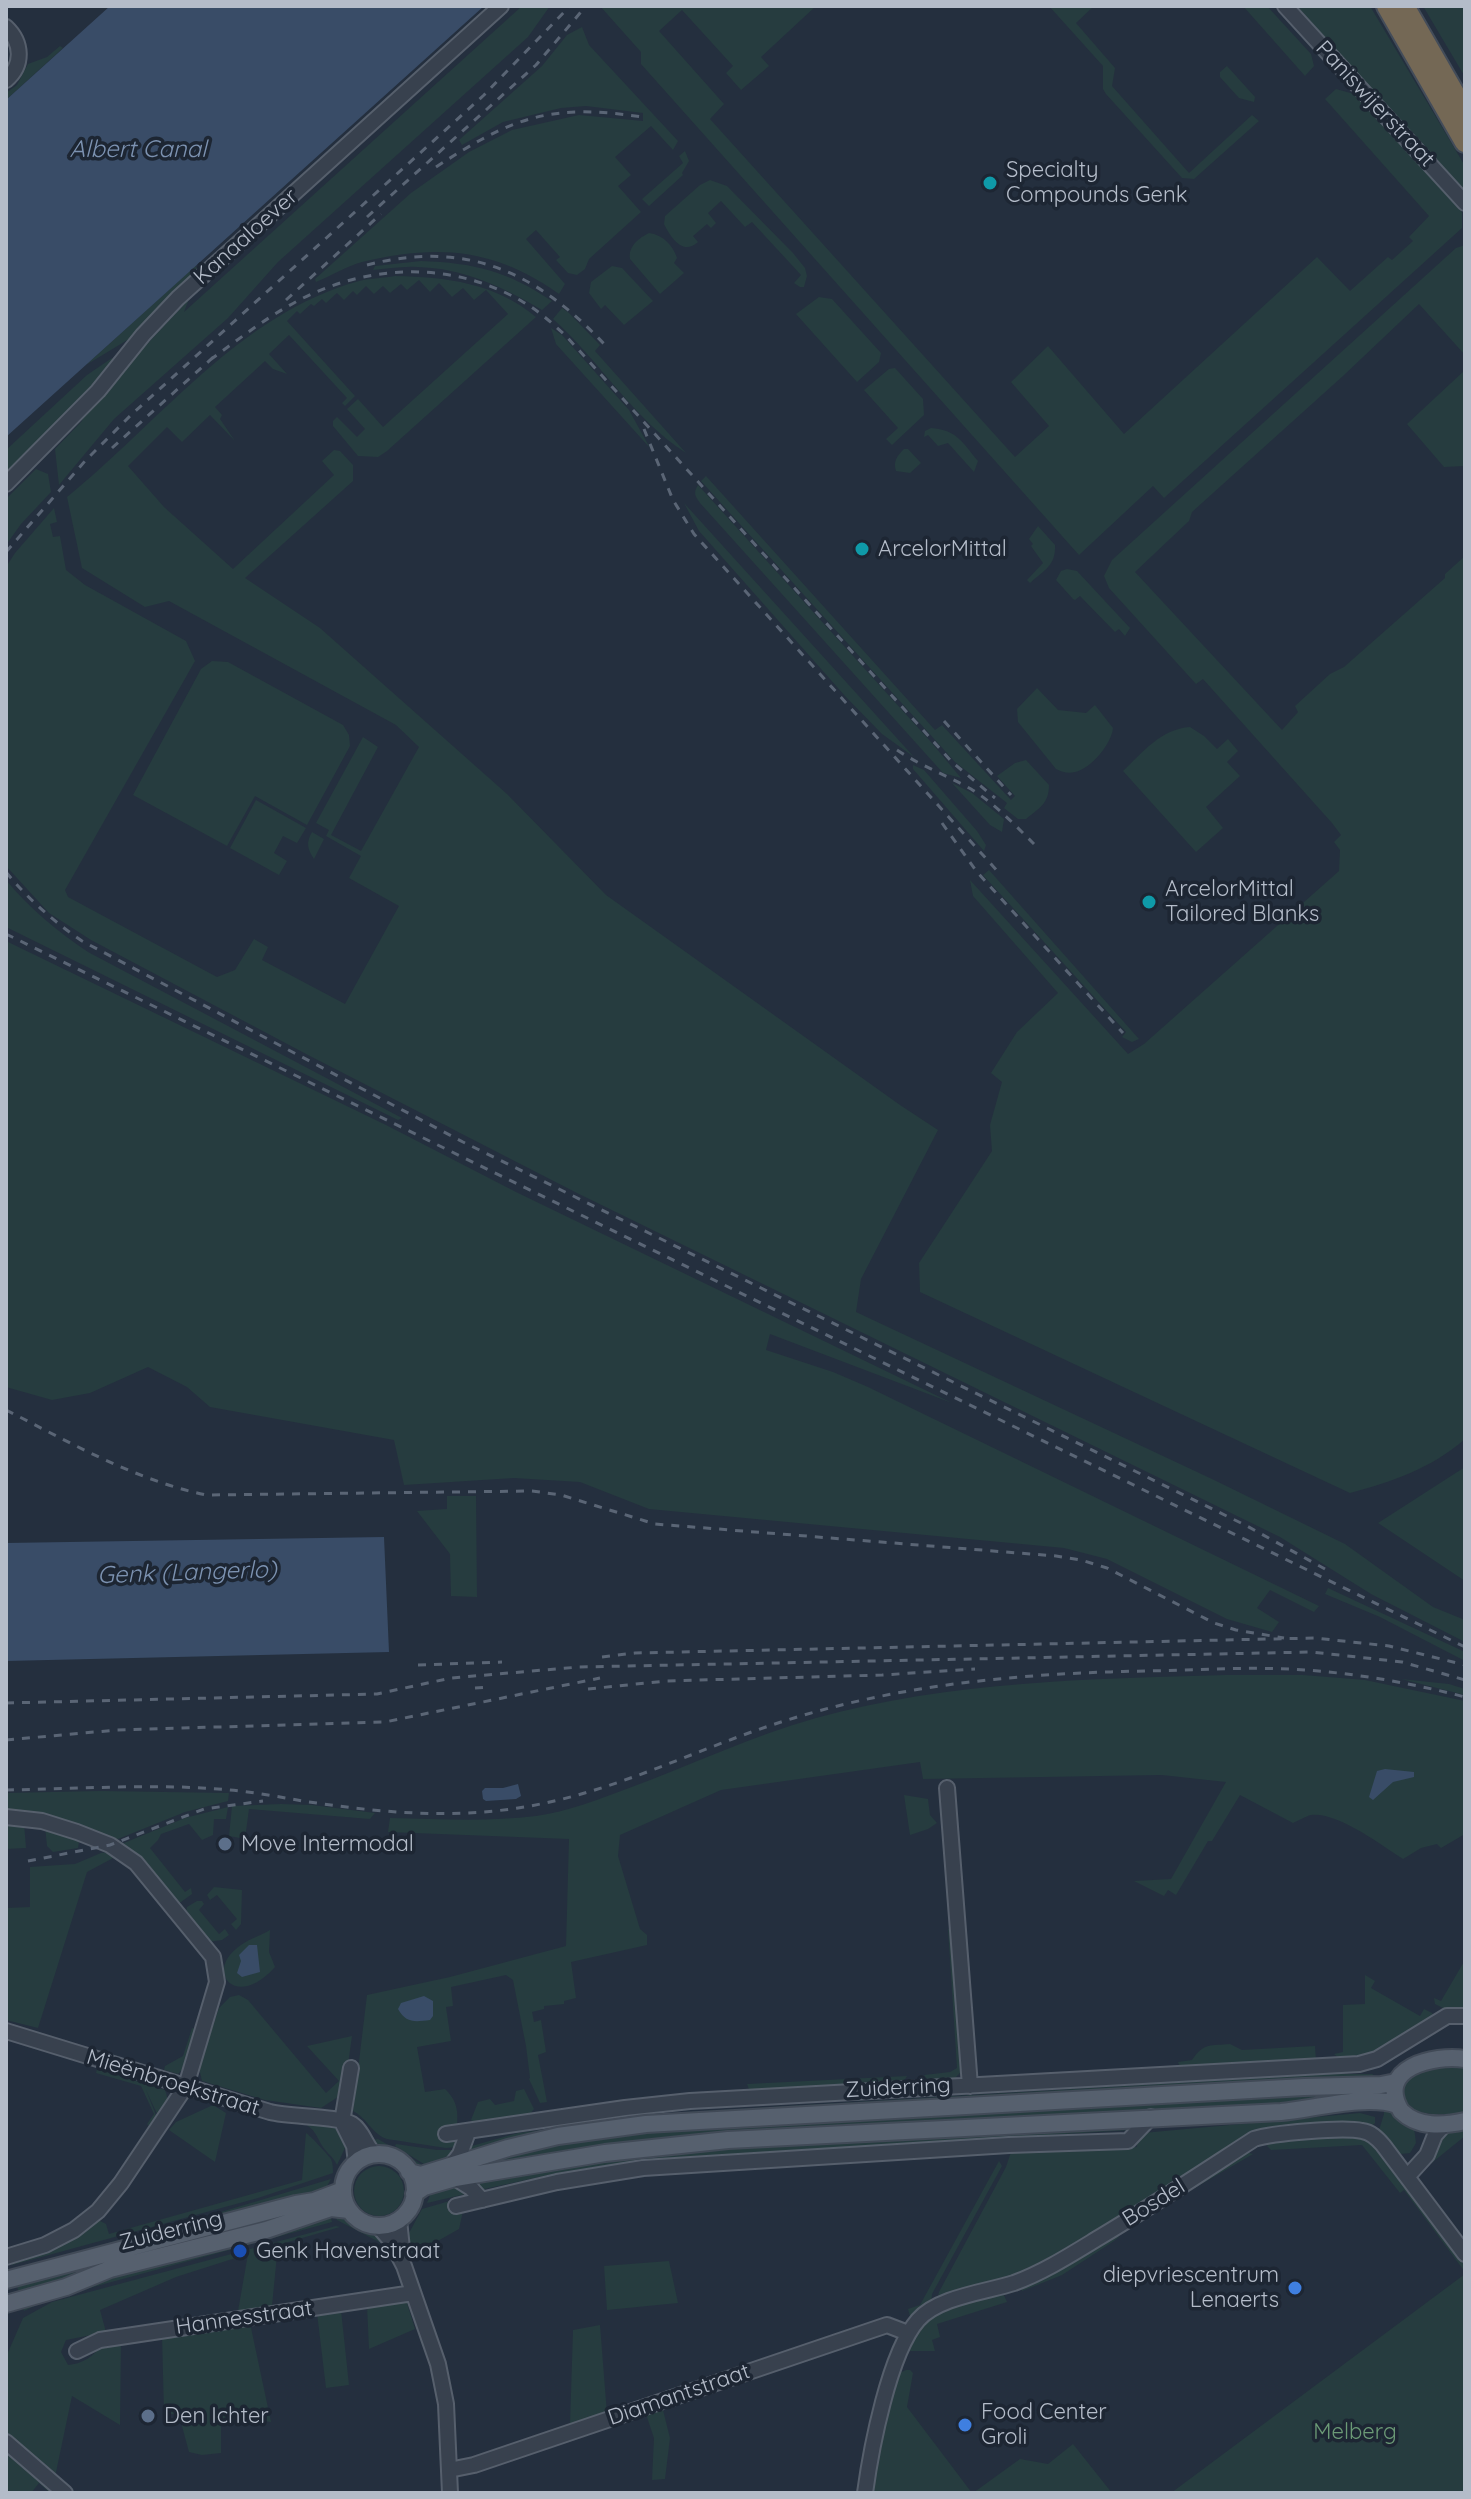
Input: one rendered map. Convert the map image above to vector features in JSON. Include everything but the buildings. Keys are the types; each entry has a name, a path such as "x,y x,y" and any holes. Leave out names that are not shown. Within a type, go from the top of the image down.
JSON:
{"highway":[{"path":"1387,6 1465,142"},
{"path":"1404,6 1465,112"}],"main road":[{"name":"Zuiderring","path":"414,2194 452,2172 508,2148 558,2136 646,2124 1381,2085 1396,2082 1414,2064 1462,2054"},
{"path":"1396,2082 1397,2105 1405,2115 1417,2121 1444,2125 1465,2121"},
{"name":"Zuiderring","path":"409,2172 421,2175 452,2172 728,2140 1281,2112 1352,2103 1397,2105"},
{"path":"375,2155 395,2159 409,2172 414,2194 410,2208 399,2220 378,2226 362,2222 349,2210 343,2190 345,2178 356,2163 375,2155"},
{"name":"Zuiderring","path":"6,2280 314,2201 343,2190"},
{"name":"Zuiderring","path":"6,2304 66,2287 110,2269 266,2230 331,2208 349,2210"}],"street":[{"name":"Kanaaloever","path":"6,484 98,391 143,335 178,298 501,6"},
{"name":"Paniswijerstraat","path":"1285,6 1465,203"},
{"path":"6,27 15,35 20,54 12,75 6,80"},
{"name":"Zuiderring","path":"947,1788 970,2086"},
{"path":"6,1817 42,1821 110,1845 136,1863 213,1957 217,1982 186,2086 121,2183 98,2211 74,2230 45,2245 6,2257"},
{"name":"Zuiderring","path":"446,2134 690,2101 1359,2064 1377,2059 1447,2016 1465,2016"},
{"name":"Mieënbroekstraat","path":"6,2031 270,2112 342,2122"},
{"path":"351,2068 342,2122 357,2154 356,2163"},
{"path":"456,2206 557,2182 643,2168 1128,2141 1151,2117"},
{"path":"1404,2172 1423,2142 1417,2121"},
{"path":"342,2122 352,2124 375,2155"},
{"path":"1404,2172 1427,2155 1435,2135 1444,2125"},
{"name":"Bosdel","path":"908,2333 933,2308 1012,2283 1055,2264 1254,2139 1268,2134 1365,2131 1377,2138 1465,2254"},
{"path":"468,2132 452,2172 482,2200"},
{"path":"399,2220 404,2266"},
{"path":"378,2226 391,2241 404,2266 444,2388 449,2470 447,2492"},
{"name":"Hannesstraat","path":"77,2351 100,2340 413,2293"},
{"name":"Diamantstraat","path":"449,2470 474,2465 887,2325 908,2333"},
{"path":"865,2493 874,2435 908,2333"},
{"path":"6,2442 65,2493"}],"green space":[{"path":"522,6 550,6 528,37 278,262 228,318 114,419 59,485 55,449 82,421 84,412 189,299 184,312"},
{"path":"600,6 816,6 761,57 769,66 741,90 726,73 733,66 682,10 659,31 724,104 710,119 1015,457 1049,426 1011,382 1048,346 1124,434 1317,257 1350,291 1388,257 1392,260 1413,241 1409,237 1429,216 1325,99 1336,89 1354,94 1456,199 1462,213 1462,228 1164,498 1153,486 1079,555 641,64 641,52"},
{"path":"1049,6 1094,6 1076,23 1115,68 1112,86 1189,173 1252,115 1259,121 1194,179 1182,178 1106,94 1103,89 1103,66"},
{"path":"1243,6 1267,6 1311,54 1314,66 1305,76"},
{"path":"1297,6 1370,6 1465,166 1465,196"},
{"path":"1423,6 1465,6 1465,77"},
{"path":"582,27 589,45 678,141 673,150 651,126 615,157 631,175 618,186 641,212 589,259 585,269 577,275 568,273 556,260 560,257 536,230 526,239 565,284 559,294 511,267 465,254 441,252 390,256 362,262 316,282 315,279 411,193 469,152 512,130 579,115 643,121 643,113 586,106 561,108 503,122 462,145 459,140 542,66 567,35"},
{"path":"60,46 63,48 6,100 6,93 17,85 28,64 47,57"},
{"path":"1227,66 1255,97 1254,102 1239,98 1220,77 1220,72"},
{"path":"685,151 689,161 683,175 649,206 642,199 683,163 679,156"},
{"path":"710,180 727,186 793,253 805,268 807,276 804,287 794,283 801,275 752,222 745,227 721,201 708,213 716,223 711,228 707,224 693,236 698,242 687,247 674,240 664,224 665,216"},
{"path":"649,233 663,238 670,245 677,258 674,263 684,273 660,294 630,259 632,246"},
{"path":"1465,245 1465,355 1419,304 1192,512 1189,521 1135,572 1282,730 1298,712 1295,706 1445,578 1445,574 1465,556 1465,1439 1411,1473 1350,1493 920,1292 919,1263 992,1151 990,1125 1002,1082 991,1073 1017,1032 1058,993 973,896 970,880 1128,1054 1144,1044 1339,871 1340,850 1334,842 1341,835 1332,823 1203,679 1196,684 1109,588 1104,576 1112,560 1456,248"},
{"path":"421,261 490,270 520,282 552,301 542,310 497,287 466,275 434,268 373,270 375,266"},
{"path":"195,266 199,271 163,303 134,336 86,365"},
{"path":"612,266 622,268 653,301 624,325 605,305 601,309 589,293 591,282"},
{"path":"395,276 470,284 504,296 536,317 387,451 378,457 358,456 333,426 337,417 357,437 365,429 347,409 358,399 383,427 508,314 486,290 474,300 463,288 452,297 439,283 430,292 419,280 407,290 401,284 390,293 383,286 374,294 366,286 357,295 353,291 344,300 337,293 326,303 322,299 300,314 297,311 287,321 355,396 345,406 342,403 347,398 289,335 269,354 287,374 273,369 265,361 215,407 235,441 210,415 182,442 167,427 128,466 164,507 233,569 334,475 322,461 334,450 340,451 353,465 353,481 245,578 320,628 507,794 606,895 938,1130 861,1279 856,1312 1345,1544 1433,1607 1465,1620 1465,1642 1371,1594 1280,1537 577,1193 91,940 49,913 6,866 6,567 54,508 57,522 50,524 53,537 60,536 66,570 85,585 186,641 195,661 65,890 68,897 217,977 235,970 254,939 268,947 262,960 345,1004 399,906 349,878 361,856 326,836 329,830 316,823 363,737 378,747 331,835 361,851 419,747 396,725 169,601 145,607 82,568 67,497 203,373 276,318 316,297 359,281"},
{"path":"819,297 832,299 881,353 879,362 857,382 796,314"},
{"path":"562,308 600,345 595,351 686,453 649,424 553,319"},
{"path":"551,328 562,335 629,410 650,448 556,344"},
{"path":"112,358 117,361 6,473 6,450 87,375"},
{"path":"895,368 923,399 924,415 892,445 886,439 898,428 864,390 889,369"},
{"path":"1465,370 1465,466 1444,467 1407,424"},
{"path":"931,428 947,431 963,443 978,461 974,472 948,443 938,446 928,435 924,437 925,431"},
{"path":"904,449 908,449 921,463 910,473 896,471 896,459"},
{"path":"36,469 48,474 51,492 6,545 6,499"},
{"path":"706,476 935,730 942,725 1011,800 1015,796 997,776 1015,763 1026,760 1049,785 1042,805 1026,819 1018,819 1004,808 1007,803 955,762 701,481"},
{"path":"698,485 961,778 943,773 700,503 695,494"},
{"path":"684,503 914,757 882,734 845,696 699,531"},
{"path":"1038,526 1055,545 1055,552 1048,567 1030,583 1027,580 1043,563 1029,539"},
{"path":"1061,571 1077,571 1130,628 1125,636 1119,629 1115,632 1080,596 1073,599 1056,580"},
{"path":"212,661 228,662 343,725 349,735 350,746 307,825 255,796 227,846 133,795 201,669"},
{"path":"1037,688 1058,710 1086,713 1095,705 1113,728 1109,741 1088,766 1072,773 1056,769 1018,722 1017,709"},
{"path":"1190,727 1217,749 1228,739 1238,751 1227,762 1240,776 1206,807 1223,828 1196,852 1123,771 1161,737"},
{"path":"913,765 924,770 977,831 986,845 984,851 913,769"},
{"path":"952,783 972,793 1004,819 1002,832 990,825"},
{"path":"256,800 306,828 297,843 283,836 274,853 287,861 279,875 230,848"},
{"path":"312,832 324,839 314,859 308,846"},
{"path":"989,870 1139,1039 1132,1042 1122,1037 1126,1032 983,875"},
{"path":"6,880 44,919 88,952 402,1118 398,1120 6,927"},
{"path":"6,941 952,1403 770,1334 766,1350 868,1387 1319,1606 1314,1612 1270,1590 1257,1608 1279,1622 1272,1632 1227,1619 1107,1559 1064,1548 649,1509 580,1482 514,1478 404,1485 394,1440 210,1407 187,1387 148,1367 90,1393 52,1400 6,1387"},
{"path":"1465,1467 1465,1581 1378,1523"},
{"path":"447,1496 476,1496 477,1597 451,1596 450,1554 417,1511 447,1509"},
{"path":"1328,1588 1465,1652 1465,1661 1380,1617 1325,1594"},
{"path":"1226,1675 1303,1675 1365,1680 1465,1701 1465,1834 1441,1848 1437,1844 1421,1848 1403,1859 1334,1819 1311,1815 1293,1823 1240,1795 1176,1895 1168,1890 1164,1896 1134,1881 1171,1879 1226,1782 1162,1775 923,1779 920,1762 721,1790 620,1835 618,1856 640,1929 647,1935 647,1945 571,1962 576,1998 532,2012 534,2022 541,2020 546,2052 538,2055 547,2102 540,2103 529,2079 513,1980 506,1975 451,1987 453,2006 446,2007 451,2041 417,2047 425,2092 445,2089 454,2100 457,2112 456,2147 387,2139 377,2134 353,2111 367,1995 566,1946 569,1839 388,1832 390,1818 500,1819 559,1811 583,1805 792,1725 917,1696 1020,1684"},
{"path":"1401,1679 1449,1684 1465,1689 1465,1695"},
{"path":"6,1793 229,1793 228,1801 185,1812 113,1841 61,1819 6,1812"},
{"path":"904,1795 928,1799 930,1815 937,1823 910,1835"},
{"path":"281,1804 375,1813 370,1819 249,1809 245,1839 229,1836 232,1806"},
{"path":"228,1807 226,1819 214,1819 213,1835 202,1840 189,1824 161,1834 150,1848 185,1892 191,1888 192,1894 181,1902 177,1902 119,1845 185,1818"},
{"path":"24,1823 26,1848 6,1849 6,1824"},
{"path":"45,1826 80,1836 78,1848 53,1852 47,1846"},
{"path":"111,1852 115,1857 87,1872 38,2028 6,2020 6,1908 30,1907 30,1867 75,1864"},
{"path":"214,1887 242,1890 241,1924 236,1930 231,1924 237,1919 217,1895 210,1900 207,1895"},
{"path":"197,1901 204,1904 199,1910 219,1934 225,1929 229,1935 222,1940 208,1942 186,1913 187,1907"},
{"path":"948,1929 953,1929 962,2071 953,2080 929,2082 924,2075 950,2072 957,2068"},
{"path":"270,1930 269,1952 275,1967 249,1986 230,1983 224,1968 228,1958 241,1945"},
{"path":"1465,1960 1465,2010 1447,2010 1435,2004 1434,1998 1441,2001"},
{"path":"1365,1975 1375,1981 1371,1988 1420,2016 1424,2009 1434,2017 1375,2053 1339,2058 1334,2054 1343,2052 1343,2005 1365,2004"},
{"path":"239,1995 248,2000 326,2093 339,2081 307,2046 352,2036 344,2093 321,2108 265,2100 202,2081 199,2068 219,2008 230,1997"},
{"path":"192,2028 198,2030 188,2063 178,2074 164,2070 165,2066 183,2056"},
{"path":"1230,2044 1242,2050 1315,2046 1316,2060 1180,2067 1178,2062 1192,2060 1204,2048"},
{"path":"1444,2066 1465,2067 1465,2112 1431,2114 1410,2107 1404,2100 1403,2091 1407,2078 1421,2070"},
{"path":"97,2069 165,2090 165,2107 158,2116 146,2090 156,2115 149,2126 147,2124 154,2114 141,2086 96,2073"},
{"path":"1328,2074 1372,2074 1379,2078 756,2112 466,2153 468,2147 518,2133 686,2112"},
{"path":"907,2076 903,2083 750,2092 747,2084"},
{"path":"524,2089 534,2109 530,2114 474,2124 471,2120 478,2102 490,2099 495,2105 514,2101 516,2091"},
{"path":"1379,2089 1380,2098 1305,2105 1190,2109 450,2171 543,2142 687,2128"},
{"path":"1384,2104 1414,2127 1416,2143 1410,2153 1400,2154 1379,2130"},
{"path":"213,2105 226,2113 215,2162 169,2130 176,2122"},
{"path":"1360,2113 1375,2117 1375,2123 1258,2130 1069,2251 1020,2274 937,2302 939,2292 1006,2167 1011,2152 1137,2147 1137,2137 1143,2133"},
{"path":"305,2124 332,2127 345,2138 350,2145 345,2148 337,2165 313,2131"},
{"path":"1135,2124 1131,2130 650,2159 562,2172 480,2190 468,2180 692,2150"},
{"path":"1465,2125 1465,2136 1418,2174 1439,2135"},
{"path":"306,2133 331,2159 333,2173 258,2198 12,2265 12,2262 68,2242 98,2220 106,2224 109,2234 302,2180"},
{"path":"1353,2136 1375,2147 1465,2266 1465,2272 1404,2190 1400,2193 1362,2145 1271,2150 1267,2146 1270,2140 1278,2139"},
{"path":"378,2139 421,2164 424,2170 368,2141"},
{"path":"396,2144 457,2150 449,2161 427,2166"},
{"path":"1245,2152 1253,2154 1193,2189 1193,2186"},
{"path":"999,2161 1002,2166 932,2294 931,2304 911,2320 908,2309 920,2305"},
{"path":"379,2166 397,2173 404,2191 397,2209 379,2216 361,2209 354,2191 361,2173"},
{"path":"331,2179 316,2195 301,2194 119,2243 14,2276 12,2269"},
{"path":"451,2184 470,2193 427,2203 431,2193"},
{"path":"453,2200 463,2211 459,2229 411,2256 409,2233 422,2209"},
{"path":"327,2206 20,2297 17,2286 284,2210"},
{"path":"333,2211 386,2241 381,2243 337,2220"},
{"path":"329,2212 332,2222 49,2299 24,2311 22,2304 114,2274 241,2243"},
{"path":"340,2227 278,2245 272,2306 238,2311 248,2254 176,2277 100,2310 106,2332 66,2340 61,2352 68,2365 87,2359 101,2344 121,2341 120,2425 72,2396 55,2477 6,2437 6,2357 23,2318 52,2302"},
{"path":"1116,2234 1119,2237 1114,2241 1062,2275 1022,2291 1021,2284"},
{"path":"669,2261 678,2303 607,2310 604,2266"},
{"name":"Melberg","path":"1465,2274 1465,2493 1171,2493"},
{"path":"1002,2291 1007,2302 937,2324 940,2337 932,2340 935,2351 907,2351 919,2326 933,2314"},
{"path":"398,2300 407,2303 415,2329 369,2349 367,2305"},
{"path":"341,2310 349,2385 326,2388 317,2313"},
{"path":"250,2323 271,2422 239,2418 221,2423 221,2453 202,2455 189,2452 179,2415 164,2413 162,2335"},
{"path":"600,2325 607,2414 570,2425 573,2330"},
{"path":"906,2370 913,2373 907,2407 972,2493 870,2493 875,2452 897,2374"},
{"path":"663,2410 670,2438 665,2479 652,2480 654,2438 646,2414"},
{"path":"1073,2444 1112,2493 973,2493 1020,2459 1048,2464"},
{"path":"6,2449 57,2493 50,2493 39,2483 31,2493 6,2493"}],"water":[{"name":"Albert Canal","path":"110,6 484,6 6,437 6,100"},
{"name":"Genk (Langerlo)","path":"384,1537 389,1652 6,1661 6,1543"},
{"path":"1377,1771 1414,1772 1414,1777 1393,1782 1373,1800 1369,1797"},
{"path":"518,1784 521,1796 516,1799 483,1799 482,1791 485,1788"},
{"path":"249,1945 257,1945 260,1972 242,1977 237,1973 241,1961 239,1955"},
{"path":"424,1996 433,2001 430,2020 411,2020 398,2009 401,2003"}],"railway":[{"path":"6,552 85,461 131,415 484,95 570,6"},
{"path":"367,217 536,65 586,6"},
{"path":"436,167 488,136 533,118 582,112 642,117"},
{"path":"286,300 381,214"},
{"path":"367,265 437,256 499,268 527,281 554,299 606,346"},
{"path":"210,360 266,320 313,293 373,275 404,272 465,278 523,302 566,336 952,762 995,798"},
{"path":"112,448 219,352"},
{"path":"644,429 673,500 694,534 1000,874"},
{"path":"944,721 1011,795"},
{"path":"897,750 980,795 1034,844"},
{"path":"942,823 977,872 1123,1033"},
{"path":"6,872 41,909 82,941 463,1142 1245,1525 1325,1569"},
{"path":"6,934 1465,1647"},
{"path":"6,1410 129,1470 206,1495 532,1491 561,1495 655,1524 1056,1556 1107,1568 1214,1623 1284,1638"},
{"path":"602,1657 635,1653 1315,1638 1389,1646 1465,1665"},
{"path":"6,1703 377,1694 451,1678 579,1667 1312,1652 1402,1662 1465,1680"},
{"path":"418,1665 502,1662"},
{"path":"588,1689 666,1681 975,1669"},
{"path":"6,1790 202,1788 384,1811 464,1813 518,1808 590,1792 794,1718 881,1696 969,1682 1102,1672 1289,1669 1378,1678 1465,1697"},
{"path":"6,1740 117,1730 385,1722 600,1678"},
{"path":"475,1688 489,1687"},
{"path":"28,1861 110,1845 204,1809 263,1801"}],"place":[{"name":"Specialty Compounds Genk","path":"990,183"},
{"name":"ArcelorMittal","path":"862,549"},
{"name":"ArcelorMittal Tailored Blanks","path":"1149,902"},
{"name":"Move Intermodal","path":"225,1844"},
{"name":"Genk Havenstraat","path":"240,2251"},
{"name":"diepvriescentrum Lenaerts","path":"1295,2288"},
{"name":"Den Ichter","path":"148,2416"},
{"name":"Food Center Groli","path":"965,2425"}]}
